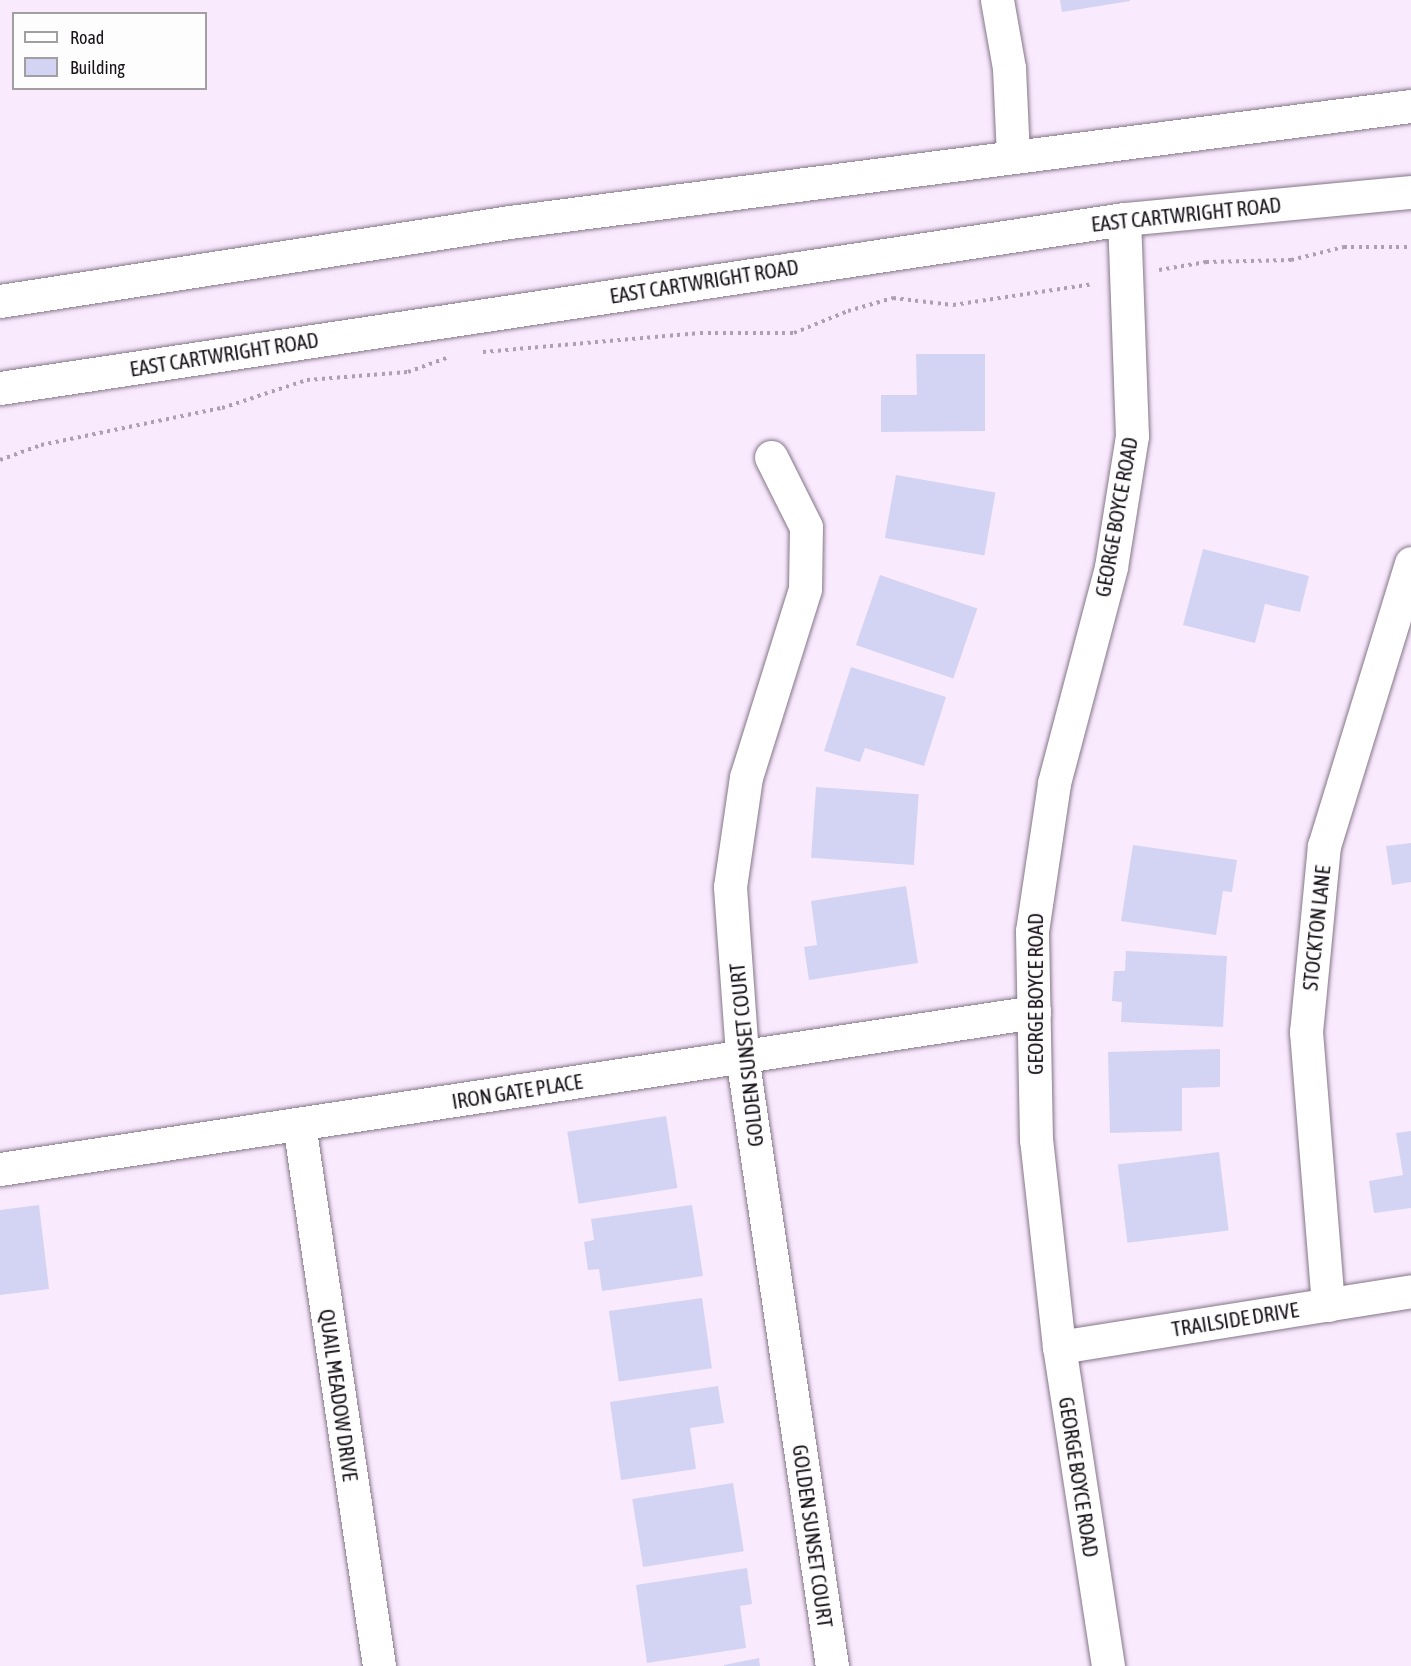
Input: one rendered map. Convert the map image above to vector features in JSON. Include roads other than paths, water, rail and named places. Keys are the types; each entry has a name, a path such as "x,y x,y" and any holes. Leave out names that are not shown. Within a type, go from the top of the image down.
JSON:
{"street":[{"path":"997,0 1009,68 1013,157"},
{"path":"0,301 510,222 1411,105"},
{"name":"EAST CARTWRIGHT ROAD","path":"0,388 1124,219 1411,192"},
{"name":"GEORGE BOYCE ROAD","path":"1107,1666 1059,1347 1036,1140 1032,931 1054,783 1111,567 1132,436 1124,219"},
{"name":"GOLDEN SUNSET COURT","path":"771,457 806,527 805,589 746,777 730,887 742,1056 832,1666"},
{"name":"STOCKTON LANE","path":"1328,1305 1306,1032 1324,846 1411,563"},
{"name":"IRON GATE PLACE","path":"0,1169 1034,1012"},
{"name":"QUAIL MEADOW DRIVE","path":"299,1124 379,1666"},
{"name":"TRAILSIDE DRIVE","path":"1059,1347 1411,1291"}]}
